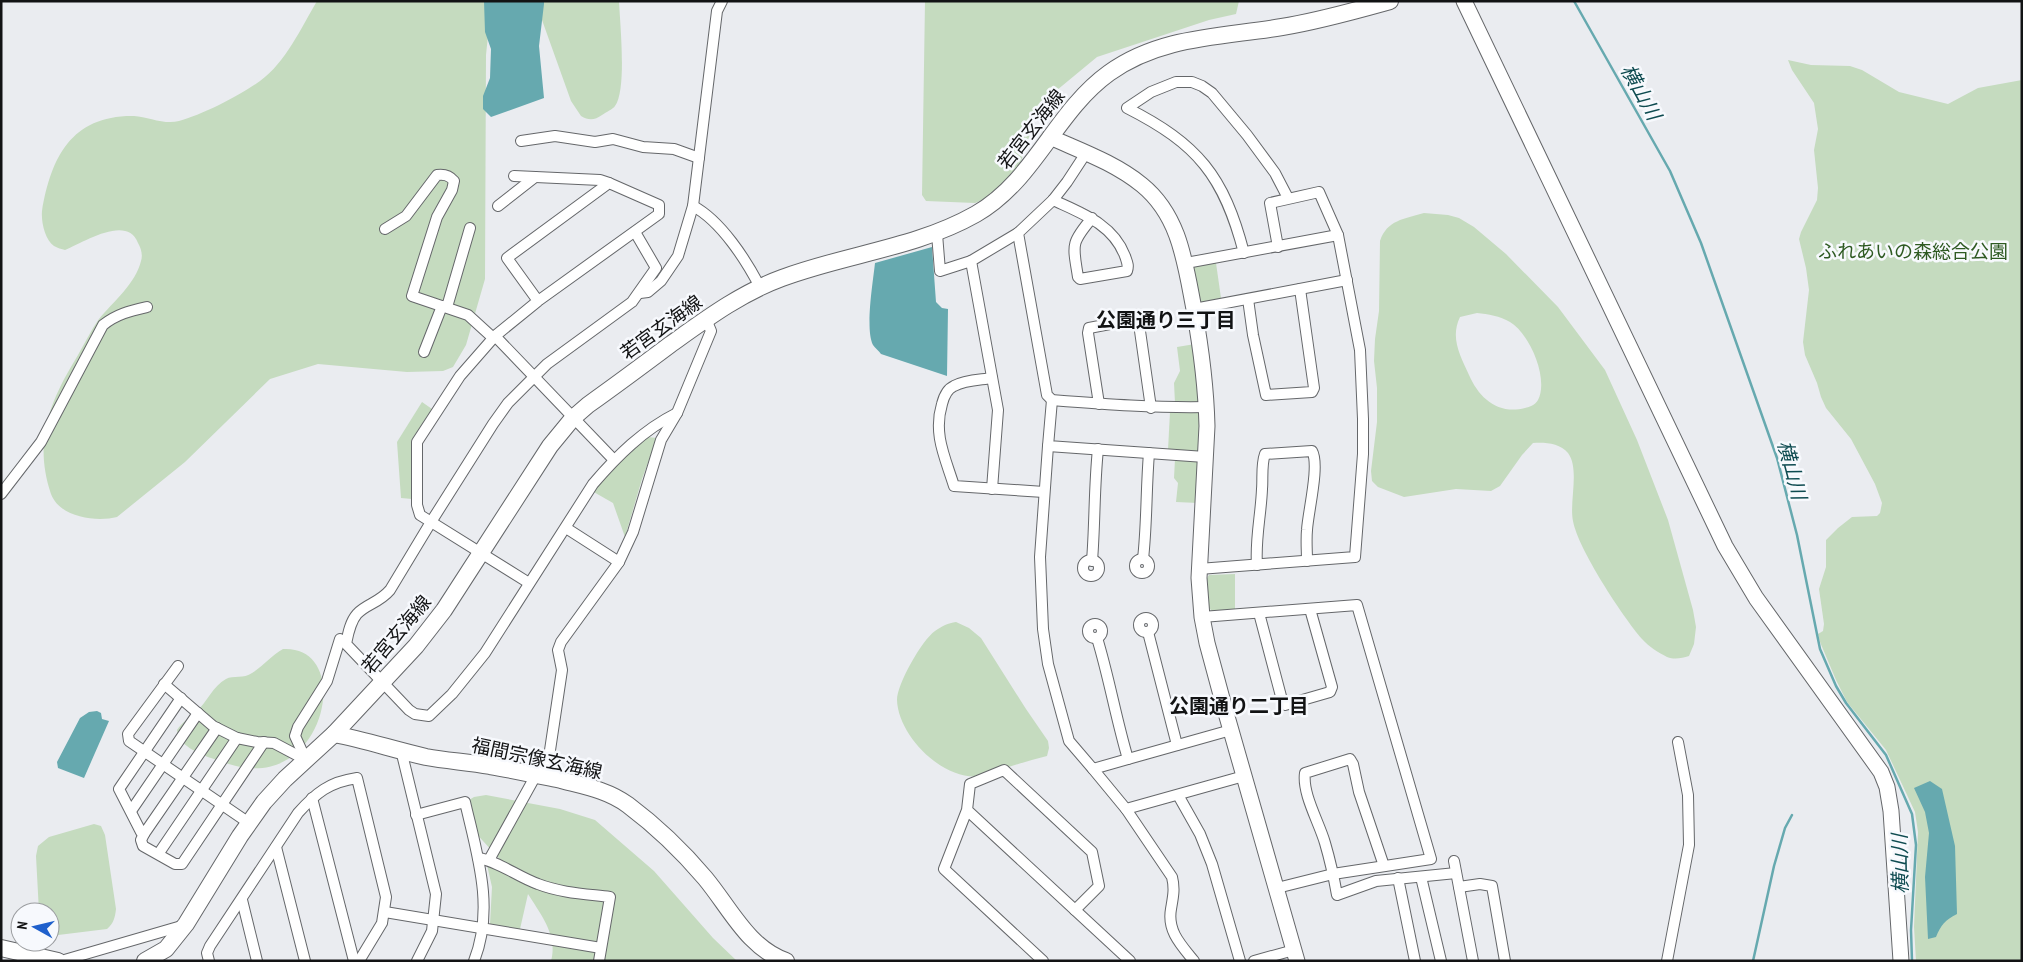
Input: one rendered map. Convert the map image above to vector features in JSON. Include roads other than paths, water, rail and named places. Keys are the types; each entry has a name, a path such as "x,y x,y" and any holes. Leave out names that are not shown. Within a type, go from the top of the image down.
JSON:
{"main road":[{"name":"若宮玄海線","path":"153,959 166,949 186,924 248,823 264,802 334,734 416,646 444,610 550,446 588,405 706,319 734,300 760,287 812,268 937,234 977,214 1001,196 1036,160 1075,103 1122,64 1141,54 1156,48 1193,40 1319,21 1390,1"},
{"name":"福間宗像玄海線","path":"334,734 426,756 541,776 593,788 627,804 690,861 706,879 732,915 761,948 786,961"},
{"path":"1,948 60,961"}],"street":[{"path":"640,293 648,292 661,280 678,256 693,206 717,11 722,1"},
{"path":"1464,1 1725,546 1756,598 1881,772 1887,787 1891,811 1901,961"},
{"path":"1244,252 1236,222 1226,197 1200,159 1170,132 1127,108 1151,92 1176,82 1192,82 1202,86 1212,93 1247,135 1275,172 1288,198"},
{"path":"521,141 555,136 595,142 613,139 643,147 674,149 699,158"},
{"path":"1050,138 1119,169 1143,185 1175,230 1186,263 1201,348 1207,408 1199,569 1202,617 1207,643 1231,730 1296,955 1254,961"},
{"path":"937,234 940,271 971,261 1018,233 1053,200 1086,153"},
{"path":"385,228 406,216 437,175 444,174 454,181 452,190 437,217 412,296 468,315 490,336 495,336 614,460"},
{"path":"514,176 609,182 659,205 660,214 538,301 495,336 460,376 417,442 418,505 420,515 529,583"},
{"path":"498,206 535,177"},
{"path":"538,301 507,258 609,182"},
{"path":"1199,569 1355,557 1363,454 1360,350 1338,235 1319,192 1270,203 1278,247"},
{"path":"1053,200 1092,218 1108,229 1122,249 1129,266 1127,271 1080,279 1078,277 1073,248 1074,242 1092,218"},
{"path":"693,206 702,211 726,236 750,267 760,287"},
{"path":"424,352 444,307 470,228"},
{"path":"635,232 656,268 640,293 632,302 577,340 533,376 508,404 430,522 390,590 383,598 362,609 351,623 346,644 382,684 409,710 415,714 429,716 452,694 484,653 593,484 614,460 662,421 677,413"},
{"path":"1018,233 1047,395 1052,400 1151,408 1207,408"},
{"path":"1186,263 1338,235"},
{"path":"971,261 998,410 992,489"},
{"path":"1194,309 1347,280"},
{"path":"1248,299 1253,335 1266,395 1312,392 1314,388 1311,355 1300,289"},
{"path":"1,494 41,442 103,325 114,316 146,307"},
{"path":"489,860 541,776 562,670 558,650 570,629 619,562 633,532 660,440 677,413 711,331 706,319"},
{"path":"1099,404 1088,333 1089,328 1136,319 1139,324 1151,408"},
{"path":"992,378 952,386 945,394 938,422 938,434 954,486 1044,492"},
{"path":"1052,400 1040,557 1041,604 1048,664 1069,741 1126,809 1172,878 1174,887 1170,911 1172,931 1178,943 1194,961"},
{"path":"1048,446 1206,457"},
{"path":"1092,561 1095,526 1094,484 1098,450"},
{"path":"1257,565 1256,546 1263,459 1265,454 1312,451 1315,456 1307,530 1307,561"},
{"path":"1144,559 1149,453"},
{"path":"566,528 619,562"},
{"path":"1202,617 1357,606 1431,859 1333,874 1276,888"},
{"path":"1259,613 1282,700 1285,705 1330,692 1332,686 1310,609"},
{"path":"1148,632 1178,745"},
{"path":"1096,638 1105,664 1114,709 1128,759"},
{"path":"306,760 295,736 306,711 327,681 340,639"},
{"path":"178,666 128,734 129,741 248,823"},
{"path":"164,684 217,728 237,738 274,743 306,760"},
{"path":"144,834 141,832 119,789 181,698"},
{"path":"131,811 198,713"},
{"path":"217,728 141,840 142,844 175,864 182,864 264,742"},
{"path":"1093,769 1231,730"},
{"path":"159,853 237,738"},
{"path":"1667,961 1689,845 1688,795 1678,742"},
{"path":"401,750 436,894 432,931 417,961"},
{"path":"1384,866 1350,759 1305,772 1304,779 1324,842 1337,896 1376,881 1456,873"},
{"path":"1043,961 944,869 967,810 970,784 1004,770 1092,852 1099,886 1075,910"},
{"path":"1126,809 1244,776"},
{"path":"209,961 207,953 210,946 298,813 312,798 342,780 356,778 386,897 382,923 359,961"},
{"path":"1178,795 1200,834 1212,864 1240,961"},
{"path":"312,798 354,961"},
{"path":"416,815 465,802 485,895 482,929 474,961"},
{"path":"967,810 1130,961"},
{"path":"276,847 305,961"},
{"path":"478,858 489,860 505,870 556,890 610,897 600,961"},
{"path":"1454,861 1473,961"},
{"path":"1421,877 1441,961"},
{"path":"1398,878 1416,961"},
{"path":"1459,887 1480,884 1492,886 1505,961"},
{"path":"242,900 258,961"},
{"path":"385,912 602,948"},
{"path":"60,961 186,924"}],"water":[{"path":"484,1 544,1 539,46 544,98 491,117 483,109 483,96 490,78 491,49 485,32"},
{"path":"932,247 936,302 942,308 948,309 947,376 881,354 873,345 871,338 870,305 875,263"},
{"path":"97,711 101,713 102,719 109,721 84,778 58,768 57,762 80,718 89,712"},
{"path":"1930,781 1942,789 1955,846 1957,914 1944,923 1936,937 1928,939 1925,877 1929,833 1925,812 1914,788"}],"waterway":[{"name":"横山川","path":"1574,1 1670,171 1701,243 1777,458 1797,535 1820,649 1836,686 1846,703 1886,755 1912,814 1916,845 1911,930 1912,961"},
{"path":"1753,961 1774,866 1785,828 1792,815"}],"district":[{"name":"公園通り三丁目","path":"1166,320"},
{"name":"公園通り二丁目","path":"1239,706"}],"park label":[{"name":"ふれあいの森総合公園","path":"1913,251"}]}
